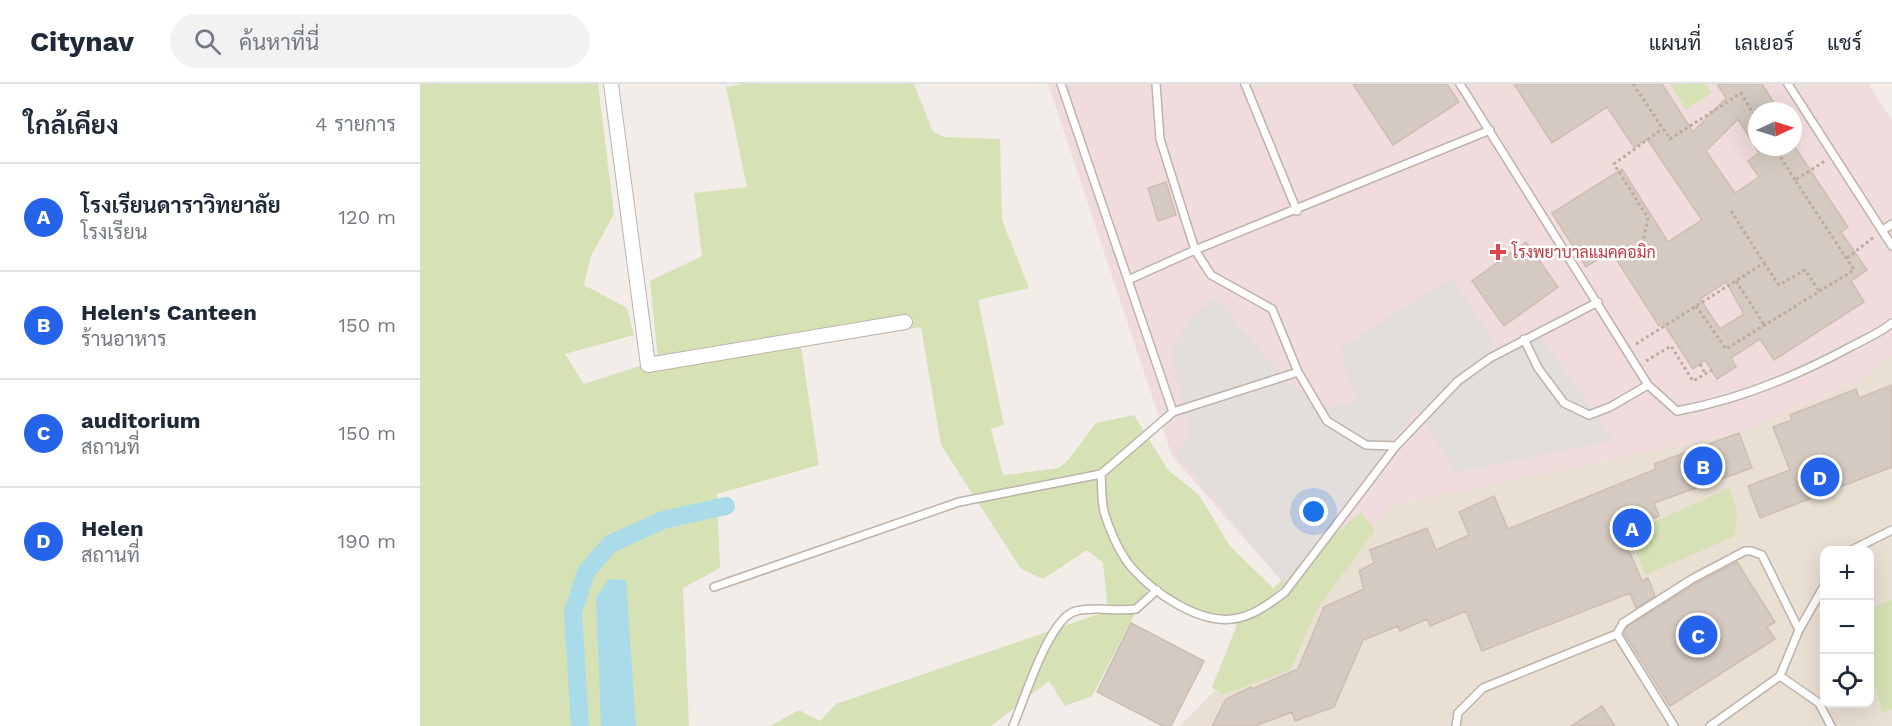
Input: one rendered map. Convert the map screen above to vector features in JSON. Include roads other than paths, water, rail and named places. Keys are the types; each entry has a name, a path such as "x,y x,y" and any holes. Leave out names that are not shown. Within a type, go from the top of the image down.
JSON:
{"street":[{"path":"612,84 648,365 905,322"}],"lane":[{"path":"1061,84 1173,412"},
{"path":"1156,84 1160,139 1195,250 1211,275 1272,309 1298,372 1327,421 1366,445 1396,446"},
{"path":"1245,84 1297,211"},
{"path":"1460,84 1648,385 1677,411 1708,405 1746,393 1820,363 1892,323"},
{"path":"1788,84 1892,246"},
{"path":"1128,280 1195,250 1297,211 1490,130"},
{"path":"1883,230 1892,224"},
{"path":"1101,474 1104,513 1115,540 1132,568 1157,590 1172,601 1207,616 1232,619 1261,610 1285,592 1396,446 1458,381 1490,358 1598,302"},
{"path":"1524,339 1538,368 1564,403 1589,415 1610,407 1648,385"},
{"path":"714,587 959,502 1101,474 1173,412 1298,372"},
{"path":"1859,546 1892,530"},
{"path":"1456,726 1458,713 1483,688 1617,634 1623,623 1692,579 1745,552 1751,551 1762,555 1799,630"},
{"path":"1014,726 1053,630 1066,615 1074,611 1092,609 1136,609 1157,590"},
{"path":"1710,726 1780,676 1799,630 1820,593"},
{"path":"1617,634 1674,726"},
{"path":"1780,676 1819,703 1831,726"}],"water":[{"path":"609,579 626,580 636,726 601,726 596,597"}],"waterway":[{"path":"580,726 573,612 586,572 610,544 663,520 726,506"}],"place":[{"name":"โรงพยาบาลแมคคอมิก","path":"1498,252"},
{"name":"Helen's Canteen","path":"1703,466"},
{"name":"Helen","path":"1820,477"},
{"name":"โรงเรียนดาราวิทยาลัย","path":"1632,528"},
{"name":"auditorium","path":"1698,635"}]}
